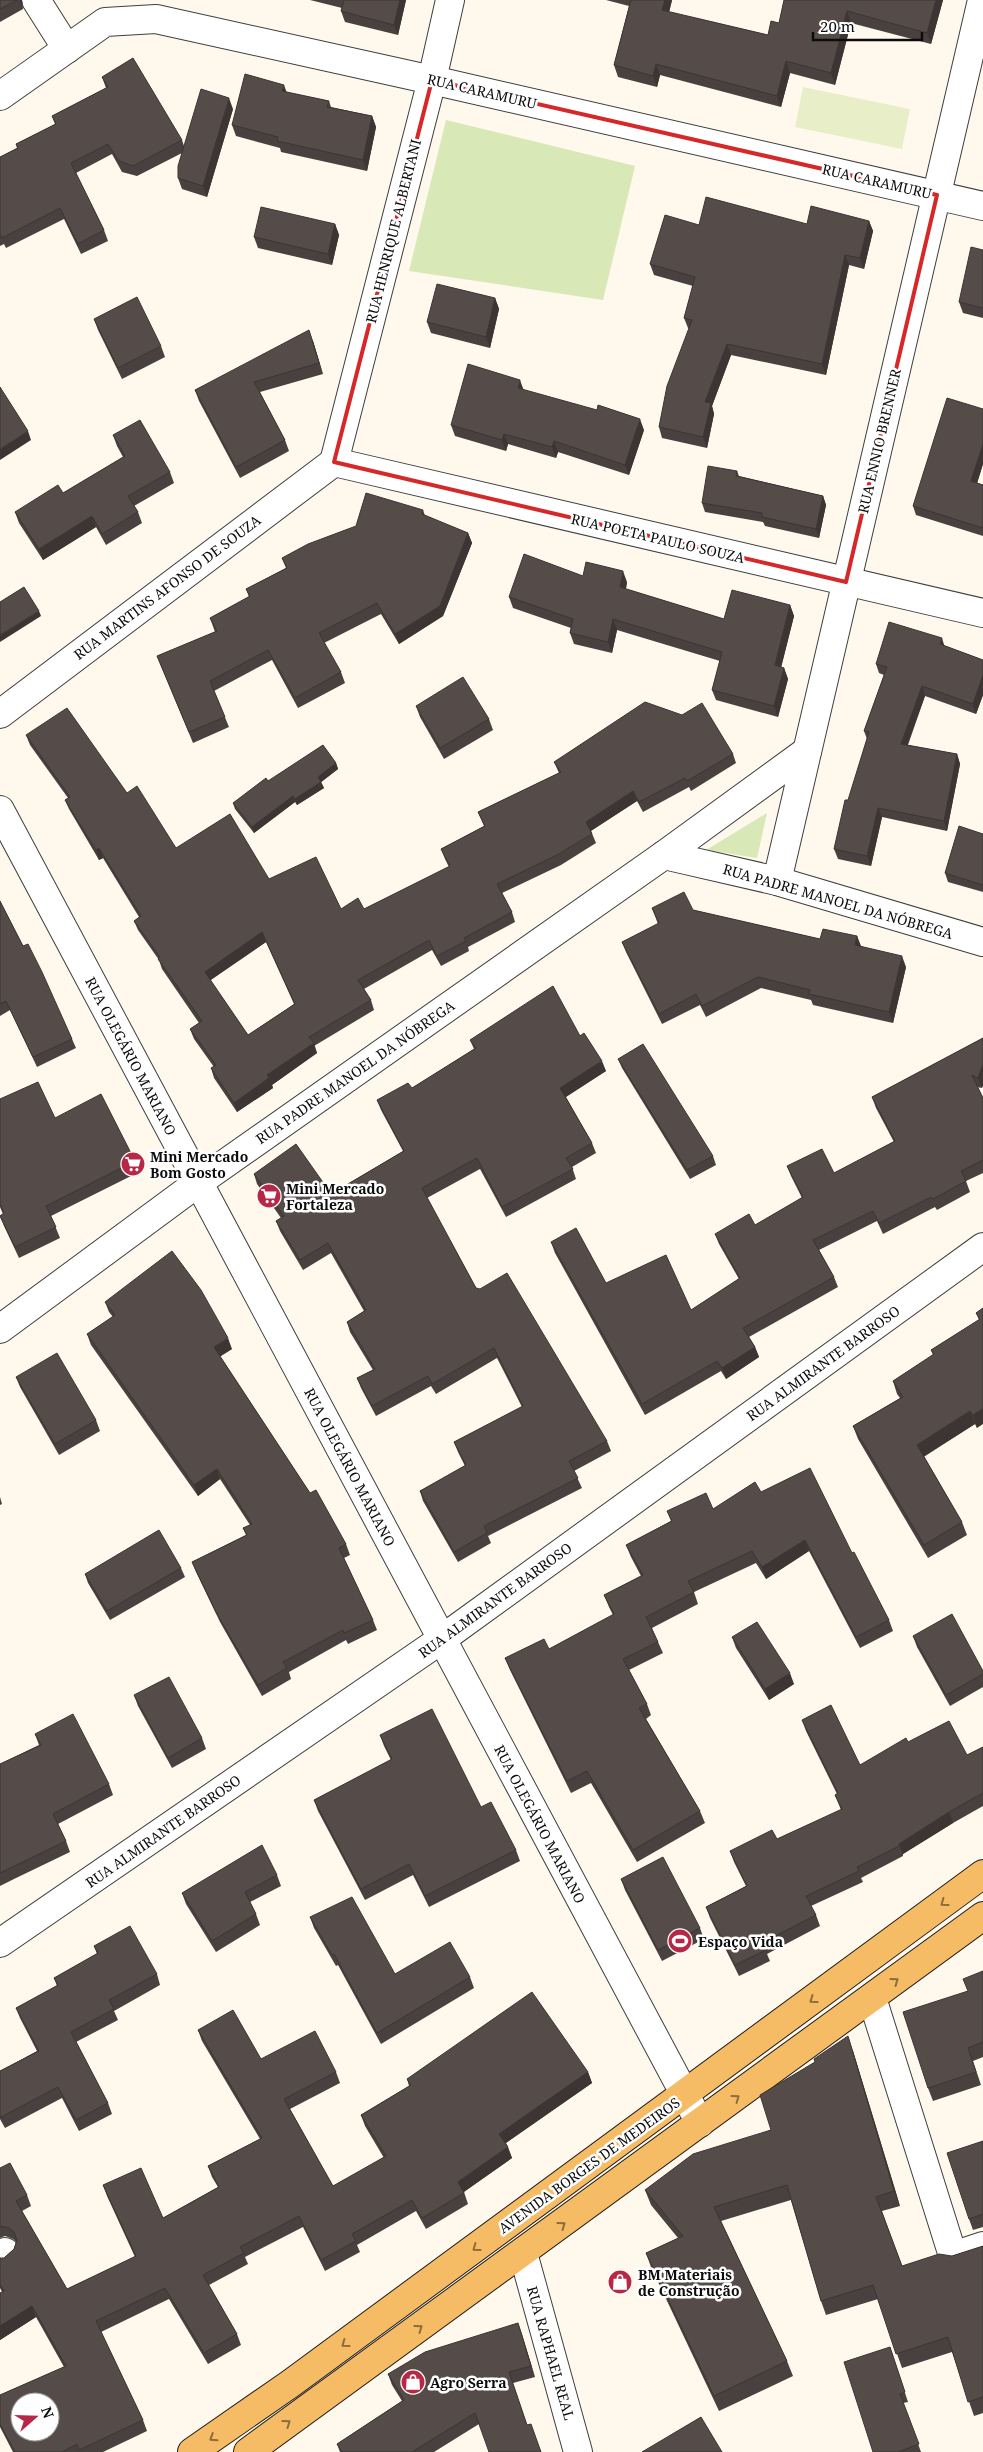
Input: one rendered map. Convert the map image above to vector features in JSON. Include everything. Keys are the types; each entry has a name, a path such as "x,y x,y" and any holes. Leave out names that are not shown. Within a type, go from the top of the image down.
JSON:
{"main road":[{"name":"AVENIDA BORGES DE MEDEIROS","path":"192,2452 290,2384 983,1874"},
{"path":"248,2452 983,1916"}],"street":[{"path":"36,0 67,49"},
{"name":"RUA HENRIQUE ALBERTANI","path":"334,462 432,80 450,0"},
{"name":"RUA ENNIO BRENNER","path":"777,881 982,0"},
{"name":"RUA CARAMURU","path":"0,96 105,22 156,20 432,80 983,206"},
{"name":"RUA POETA PAULO SOUZA","path":"334,462 983,613"},
{"name":"RUA MARTINS AFONSO DE SOUZA","path":"0,714 334,462"},
{"name":"RUA PADRE MANOEL DA NÓBREGA","path":"0,1329 199,1182 664,855 807,751"},
{"name":"RUA OLEGÁRIO MARIANO","path":"0,810 700,2124"},
{"name":"RUA PADRE MANOEL DA NÓBREGA","path":"664,855 777,881 983,942"},
{"name":"RUA ALMIRANTE BARROSO","path":"0,1943 442,1639 983,1247"},
{"path":"872,1998 953,2256 983,2246"},
{"name":"RUA RAPHAEL REAL","path":"523,2253 578,2452"}],"highlighted area":[{"path":"432,80 937,195 846,582 334,462"}],"green space":[{"path":"803,87 910,109 902,149 795,127"},
{"path":"446,120 635,166 603,300 409,271"},
{"path":"767,813 757,858 706,850"}],"building":[{"path":"0,0 17,0 0,9"},
{"path":"344,0 400,0 394,25 341,11"},
{"path":"631,0 665,0 662,10 768,35 771,21 779,23 784,0 936,0 927,33 847,11 831,73 786,61 777,96 656,64 653,76 614,65"},
{"path":"133,58 182,140 133,166 119,161 108,144 71,163 104,230 78,244 60,208 2,238 0,234 0,157 18,148 16,144 56,124 52,116 108,87 102,77"},
{"path":"245,74 284,85 282,91 329,101 327,107 372,116 363,160 277,141 278,137 232,125"},
{"path":"201,89 229,98 203,186 178,178 178,166"},
{"path":"706,197 807,224 811,206 869,221 860,258 845,255 822,364 727,344 705,402 711,403 703,437 659,427 667,386 692,320 684,318 695,277 650,264 665,215 699,225"},
{"path":"261,207 335,224 328,254 254,237"},
{"path":"971,247 983,250 983,308 959,302"},
{"path":"437,284 495,298 486,337 427,322"},
{"path":"137,297 161,346 118,368 94,319"},
{"path":"309,330 319,363 254,382 285,440 236,467 195,390"},
{"path":"468,364 520,380 518,388 597,410 598,405 640,419 625,465 554,441 552,447 504,434 502,440 451,425"},
{"path":"0,387 28,431 0,449"},
{"path":"947,398 983,409 983,444 971,481 983,485 983,528 913,506"},
{"path":"140,420 170,472 128,496 138,512 102,534 92,516 39,549 15,512 58,485 63,493 125,456 113,435"},
{"path":"708,466 737,471 736,476 823,496 816,529 762,517 762,513 702,503"},
{"path":"366,493 423,510 422,514 468,533 440,606 395,634 377,603 319,633 341,672 295,698 268,650 210,681 225,717 189,732 157,656 217,631 210,618 250,596 246,589 287,568 282,558 308,544 356,526"},
{"path":"524,554 583,576 586,562 623,571 620,587 724,619 732,590 790,605 775,665 784,668 774,706 712,690 722,652 613,619 608,642 570,633 573,619 509,597"},
{"path":"24,587 39,611 0,635 0,602"},
{"path":"889,622 942,638 940,644 983,660 983,675 973,704 922,686 901,744 957,754 944,821 878,808 867,856 834,849 845,800 848,800 869,732 864,731 887,667 876,664"},
{"path":"463,677 489,719 440,748 416,706"},
{"path":"645,702 682,715 702,703 733,754 687,781 685,778 639,802 633,791 586,822 592,834 557,855 497,884 512,912 464,938 466,941 437,956 429,940 358,980 371,1000 309,1037 314,1043 267,1075 269,1078 234,1103 211,1068 216,1065 190,1029 202,1021 158,959 160,957 134,921 141,916 99,848 96,850 65,800 70,797 26,735 67,708 127,793 137,786 176,848 230,814 269,879 316,857 341,909 358,898 364,909 450,866 441,849 485,826 478,812 561,772 554,762","holes":["262,932 295,1004 248,1035 205,972"]},
{"path":"323,745 336,763 318,777 321,782 295,799 293,796 252,827 233,803 266,778 268,781"},
{"path":"959,826 983,834 983,885 945,873"},
{"path":"684,892 693,910 820,939 823,929 857,936 855,945 902,956 889,1012 809,994 810,990 758,977 702,1006 696,994 659,1014 622,942 659,923 652,908"},
{"path":"0,901 23,946 28,944 72,1039 33,1057 6,1001 0,1004"},
{"path":"553,986 580,1036 584,1033 602,1061 560,1088 592,1143 566,1158 573,1169 502,1207 477,1158 422,1188 476,1288 480,1289 507,1273 607,1441 569,1461 578,1478 484,1526 487,1533 454,1552 420,1491 466,1465 454,1442 523,1406 494,1348 432,1384 428,1376 372,1406 357,1378 375,1369 347,1322 366,1310 328,1243 300,1260 276,1221 284,1216 254,1174 296,1144 327,1188 332,1185 336,1191 404,1151 377,1100 408,1083 412,1088 476,1048 470,1040"},
{"path":"983,1038 983,1064 978,1078 972,1075 983,1098 983,1160 961,1171 966,1181 933,1199 931,1197 879,1223 873,1211 813,1240 834,1277 743,1328 755,1347 722,1368 717,1361 642,1404 551,1242 576,1228 606,1283 666,1255 691,1310 740,1278 715,1234 749,1214 755,1225 803,1197 787,1166 822,1149 834,1173 895,1141 872,1097"},
{"path":"643,1044 713,1156 687,1170 618,1059"},
{"path":"38,1082 55,1118 101,1094 135,1161 46,1206 56,1227 15,1247 0,1216 4,1213 0,1204 0,1099"},
{"path":"172,1251 201,1290 228,1338 214,1347 310,1493 316,1490 346,1544 339,1548 373,1620 344,1633 343,1630 283,1662 287,1668 258,1685 216,1612 192,1562 247,1535 243,1528 252,1524 217,1469 194,1485 87,1334 115,1315 105,1302"},
{"path":"983,1308 983,1408 973,1415 970,1411 917,1445 962,1522 924,1545 853,1426 903,1397 893,1381 934,1354 931,1350 980,1319 976,1313"},
{"path":"57,1353 96,1420 55,1444 16,1377"},
{"path":"810,1468 852,1553 854,1552 889,1620 856,1637 805,1540 762,1567 752,1551 688,1581 694,1592 646,1617 658,1642 623,1659 647,1704 639,1708 700,1811 633,1850 587,1771 567,1781 505,1658 544,1639 549,1649 614,1614 604,1595 643,1575 626,1545 672,1521 667,1511 706,1493 713,1509 755,1482 761,1492"},
{"path":"159,1530 181,1568 107,1611 85,1574"},
{"path":"952,1614 983,1674 946,1695 913,1636"},
{"path":"757,1622 790,1673 765,1689 732,1637"},
{"path":"169,1677 202,1738 168,1758 134,1695"},
{"path":"831,1705 860,1765 906,1738 908,1742 949,1721 967,1755 983,1747 983,1793 949,1812 899,1844 899,1846 857,1867 859,1871 806,1896 816,1915 762,1943 766,1950 735,1965 706,1907 747,1886 730,1851 772,1830 777,1839 842,1809 835,1795 838,1793 802,1720"},
{"path":"432,1709 481,1807 491,1802 516,1850 425,1896 409,1864 361,1889 314,1800 392,1759 380,1735"},
{"path":"73,1714 109,1784 53,1814 66,1841 0,1873 0,1764 41,1745 35,1734"},
{"path":"262,1845 277,1875 245,1892 256,1914 212,1941 182,1893"},
{"path":"663,1857 700,1928 658,1950 621,1879"},
{"path":"352,1897 395,1974 450,1942 470,1977 377,2033 334,1954 332,1955 310,1917"},
{"path":"130,1926 157,1974 109,2000 114,2009 71,2032 108,2103 76,2120 58,2087 1,2117 0,2071 39,2051 16,2008 58,1985 54,1978 98,1953 94,1946"},
{"path":"983,1971 983,2042 968,2048 976,2072 928,2088 903,2012 968,1991 963,1979"},
{"path":"532,1992 588,2072 499,2134 508,2147 458,2182 464,2193 422,2218 412,2200 352,2234 356,2241 321,2260 299,2216 240,2247 244,2253 203,2275 237,2334 204,2353 165,2288 96,2321 143,2420 79,2450 77,2444 62,2452 15,2452 0,2424 0,2395 66,2366 32,2306 0,2326 0,2293 4,2291 0,2284 0,2258 4,2258 14,2249 17,2240 14,2232 9,2228 0,2226 0,2168 10,2163 27,2195 16,2201 67,2289 136,2256 103,2185 141,2168 163,2218 219,2187 208,2166 262,2138 198,2030 233,2010 261,2059 315,2031 336,2072 284,2099 333,2186 386,2156 361,2115 411,2085 407,2079"},
{"path":"848,2036 894,2191 876,2197 902,2266 939,2254 952,2256 983,2246 983,2397 968,2402 948,2337 896,2354 873,2285 821,2301 787,2185 714,2207 787,2361 714,2396 646,2253 683,2236 645,2190 693,2154 771,2130 760,2095 815,2062 814,2059"},
{"path":"983,2141 983,2214 969,2219 947,2153"},
{"path":"518,2323 531,2366 509,2372 527,2425 531,2424 541,2452 489,2452 475,2413 412,2452 342,2452 337,2444 404,2400 388,2374 425,2352"},
{"path":"890,2347 905,2392 900,2394 919,2444 898,2452 873,2452 844,2362"},
{"path":"701,2417 722,2452 642,2452"}],"place":[{"name":"Mini Mercado Bom Gosto","path":"133,1164"},
{"name":"Mini Mercado Fortaleza","path":"269,1196"},
{"name":"Espaço Vida","path":"680,1941"},
{"name":"BM Materiais de Construção","path":"620,2282"},
{"name":"Agro Serra","path":"413,2382"}]}
